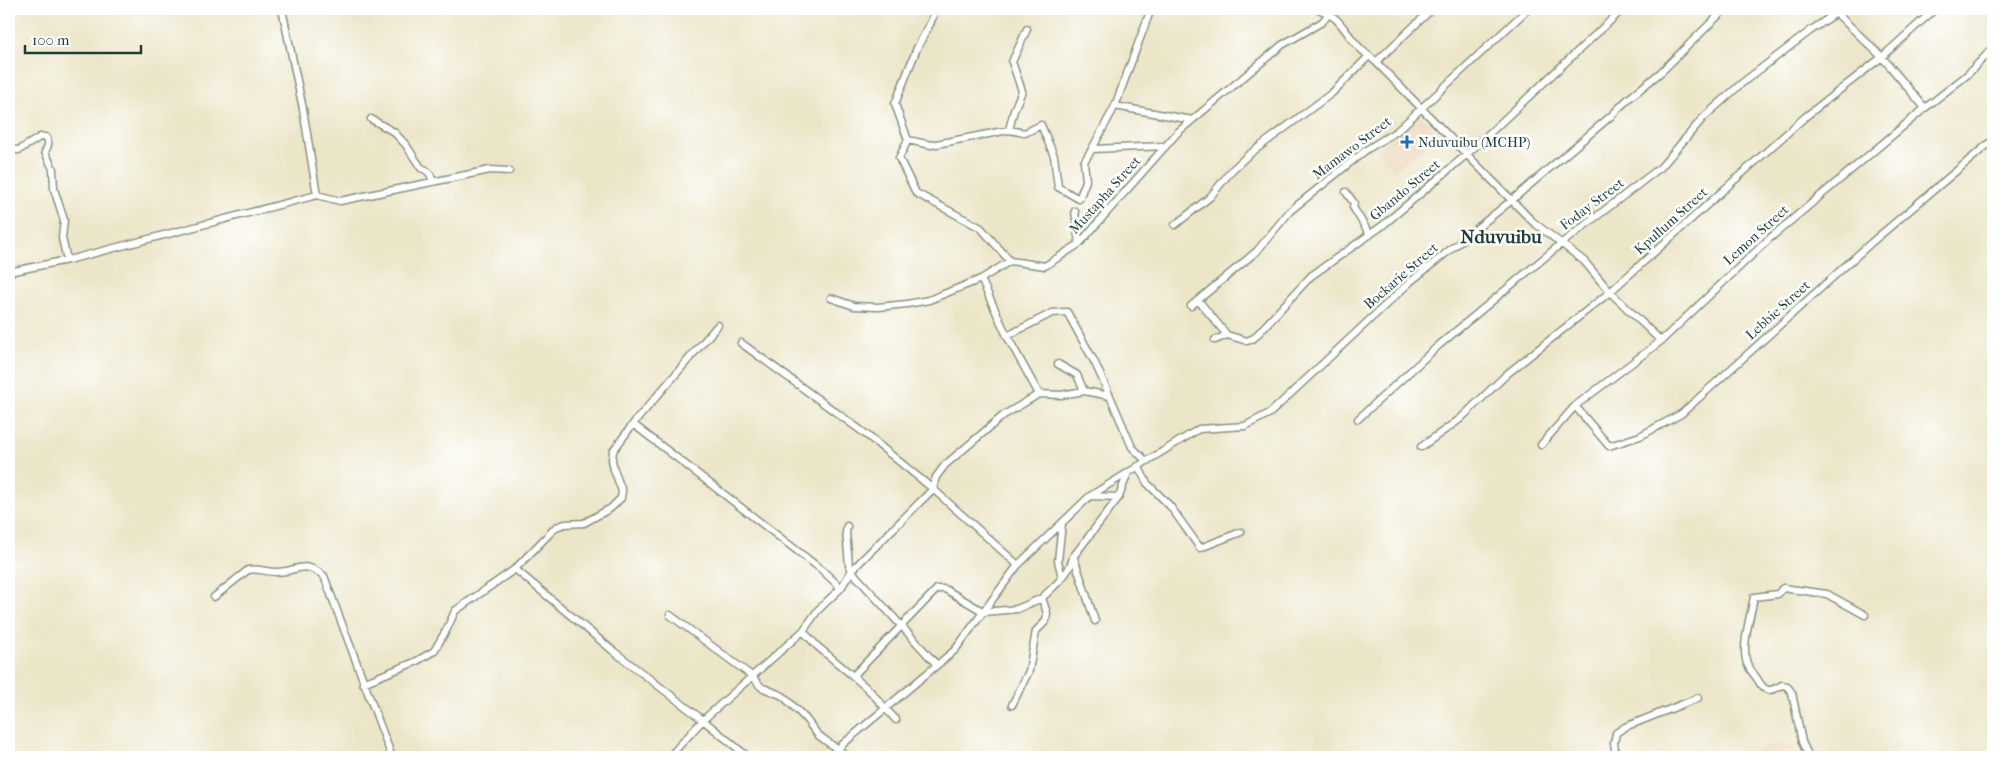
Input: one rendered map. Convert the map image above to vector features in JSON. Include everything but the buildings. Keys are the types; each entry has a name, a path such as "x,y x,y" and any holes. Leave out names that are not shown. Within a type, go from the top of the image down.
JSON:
{"street":[{"path":"282,9 303,109 317,195"},
{"path":"831,298 854,306 878,307 929,300 981,278 1010,261 982,228 916,194 899,158 908,140 895,104 917,48 936,9"},
{"path":"908,140 931,145 1009,130 1025,133 1041,126 1054,156 1058,187 1078,200 1086,181 1084,162 1114,106 1151,9"},
{"path":"1318,9 1330,13 1342,23 1358,46 1532,221 1584,261 1610,292 1661,341"},
{"path":"1376,62 1432,9"},
{"name":"Mamawo Street","path":"1191,306 1256,251 1290,211 1366,150 1397,131 1528,9"},
{"name":"Gbando Street","path":"1227,335 1247,341 1254,338 1311,276 1370,235 1466,155 1623,9"},
{"name":"Bockarie Street","path":"831,757 837,749 955,650 1018,565 1090,496 1199,429 1245,426 1270,413 1410,282 1512,200 1661,72 1725,9"},
{"name":"Kpullum Street","path":"1420,447 1460,420 1507,374 1610,292 1805,117 1882,57 1935,9"},
{"path":"1837,10 1882,57 1925,108"},
{"name":"Foday Street","path":"1358,419 1438,346 1562,243 1661,167 1704,118 1742,82 1837,10"},
{"name":"Mustapha Street","path":"1010,261 1044,266 1079,244 1178,132 1282,46 1322,22 1330,13"},
{"path":"1009,130 1014,110 1022,91 1012,62 1027,29"},
{"name":"Lemon Street","path":"1542,445 1574,406 1661,341 1769,239 1967,75 1993,48"},
{"path":"1175,225 1210,197 1246,156 1345,82 1369,56"},
{"path":"1114,106 1192,120"},
{"path":"371,119 394,132 406,145 408,152 421,168 426,169 431,175 433,182"},
{"path":"9,149 19,150 40,137 48,139 49,144 45,152 53,170 54,189 64,220 62,238 67,260"},
{"name":"Lebbie Street","path":"1574,406 1609,446 1640,436 1681,414 1872,242 1993,140"},
{"path":"1092,149 1166,146"},
{"path":"9,272 67,260 317,195 340,201 490,170 509,171"},
{"path":"1346,192 1354,203 1353,207 1370,235"},
{"path":"1075,211 1079,244"},
{"path":"981,278 1007,336 1039,394"},
{"path":"1198,300 1227,335 1215,340"},
{"path":"1007,336 1052,313 1067,312 1095,363 1132,447 1146,461"},
{"path":"363,683 415,662 434,651 455,611 514,569 556,527 565,524 584,523 611,508 621,498 622,491 612,460 613,451 633,424 718,325"},
{"path":"740,343 863,432 933,489 1018,565"},
{"path":"1058,364 1077,375 1084,391"},
{"path":"669,757 703,720 803,631 818,610 841,588 852,570 933,489 936,477 944,464 1004,415 1039,394 1061,395 1084,391 1110,396"},
{"path":"633,424 822,570 841,588"},
{"path":"1138,466 1147,483 1170,506 1200,548 1241,532"},
{"path":"853,676 937,589 945,589 984,612 1017,609 1042,598 1072,565 1074,557 1119,497 1128,472"},
{"path":"1090,496 1119,497"},
{"path":"1062,523 1058,560 1062,577"},
{"path":"847,526 849,565 852,570 937,665"},
{"path":"1074,557 1095,621"},
{"path":"214,597 248,570 275,572 302,566 317,570 324,576 392,757"},
{"path":"514,569 612,650 748,757"},
{"path":"1809,757 1802,742 1792,693 1787,686 1782,685 1771,691 1762,688 1746,661 1746,641 1754,597 1778,594 1783,588 1826,594 1865,616"},
{"path":"1012,705 1029,671 1036,631 1046,621 1047,613 1042,598"},
{"path":"670,615 752,676 761,687 783,696 805,718 818,735 848,757"},
{"path":"803,631 817,646 870,691 896,720"},
{"path":"1616,757 1614,743 1616,733 1625,727 1698,698"}],"shaded area":[{"name":"Nduvuibu (MCHP)","path":"1420,114 1438,135 1394,171 1377,150"},
{"path":"1775,744 1792,745 1803,757 1755,757 1752,752"}],"place":[{"name":"Nduvuibu (MCHP)","path":"1407,142"}],"district":[{"name":"Nduvuibu","path":"1501,237"}]}
